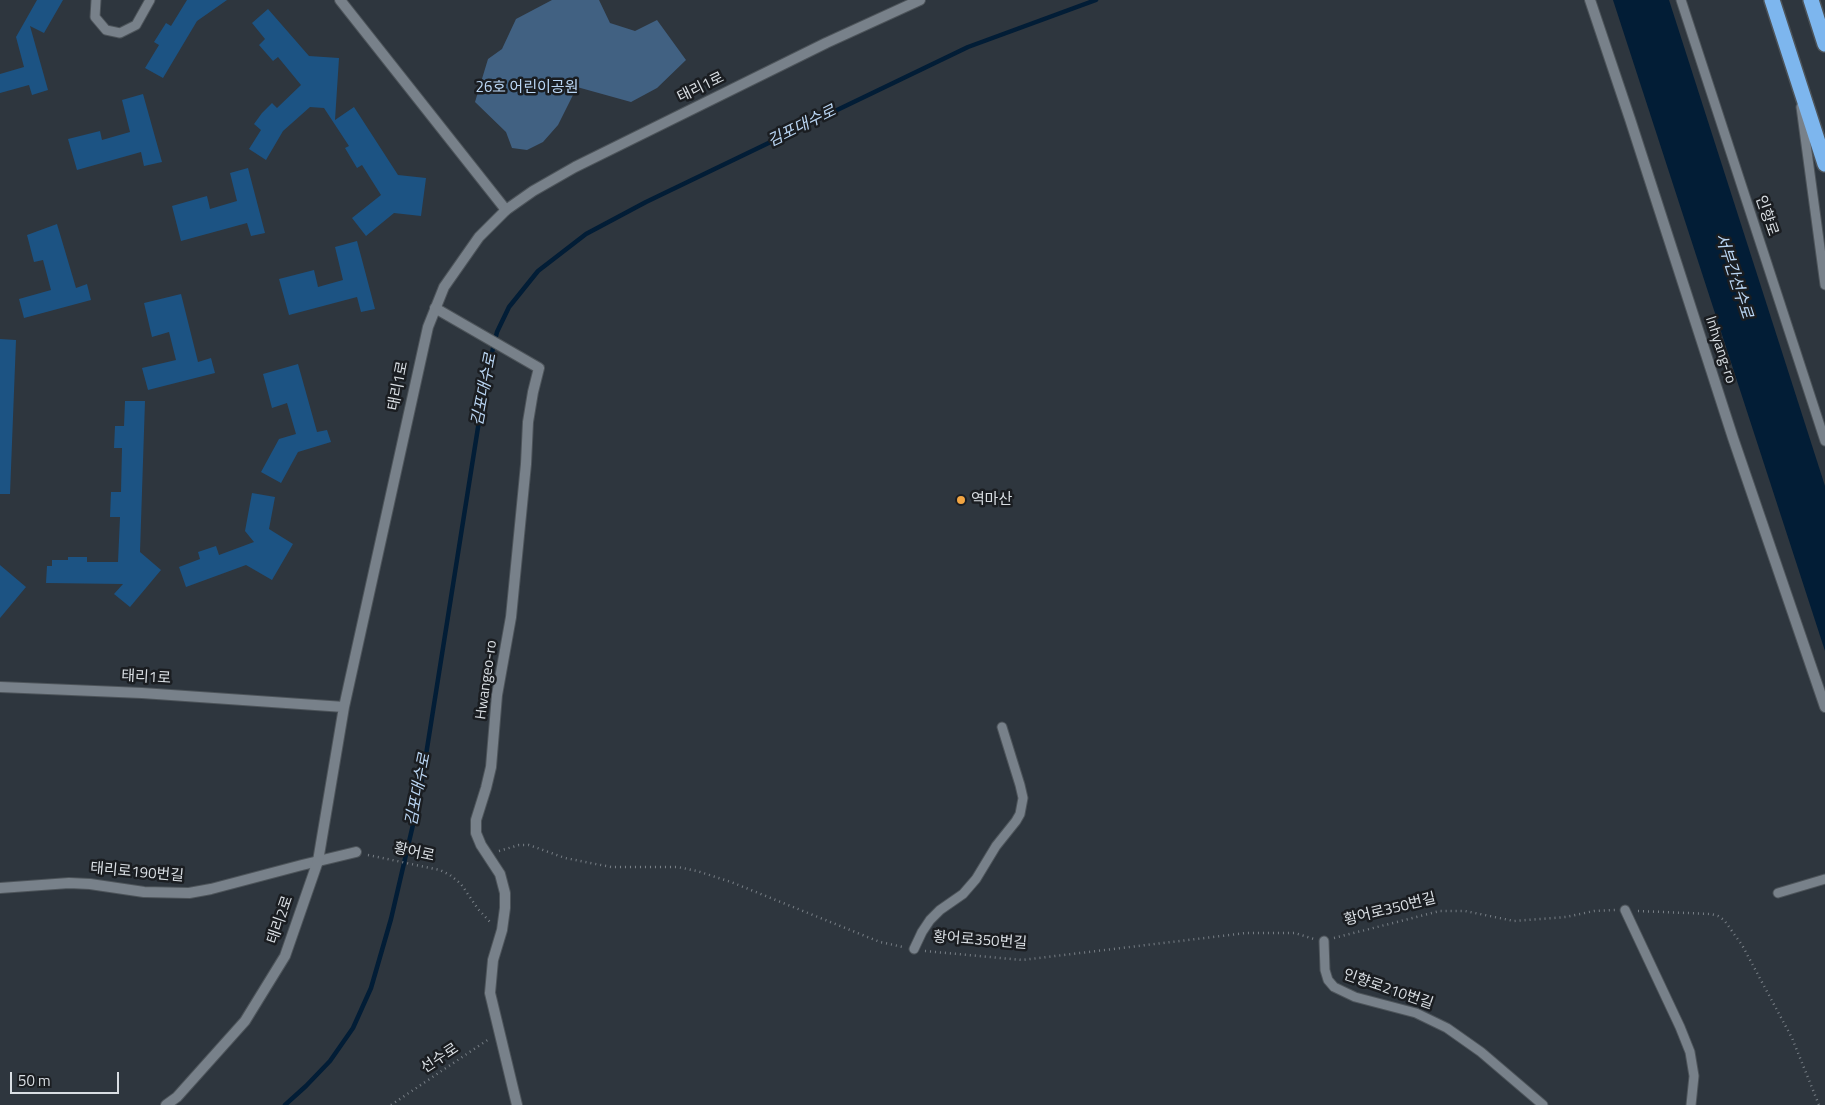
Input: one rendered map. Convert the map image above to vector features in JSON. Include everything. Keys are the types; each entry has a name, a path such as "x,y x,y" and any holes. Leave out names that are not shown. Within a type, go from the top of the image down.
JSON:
{"highway":[{"path":"1772,0 1825,164"},
{"path":"1811,0 1825,44"}],"street":[{"path":"340,0 506,210"},
{"name":"태리1로","path":"0,687 151,693 344,707 428,327 444,287 479,237 506,210 533,191 582,163 826,43 920,0"},
{"name":"Inhyang-ro","path":"1590,0 1732,438 1825,707"},
{"name":"Hwangeo-ro","path":"435,308 539,368 528,422 516,572 506,652 498,695 491,767 476,820 476,833 481,845 500,874 504,893 505,908 502,930 493,960 490,993 517,1105"},
{"name":"태리2로","path":"166,1105 177,1097 244,1021 285,956 318,861 344,707"},
{"name":"태리로190번길","path":"0,888 69,883 90,884 144,892 189,893 356,852"}],"lane":[{"path":"96,0 95,16 106,30 120,33 136,25 150,0"},
{"name":"인향로","path":"1681,0 1825,441"},
{"path":"1798,79 1825,285"},
{"name":"황어로350번길","path":"914,949 930,920 940,910 963,894 976,879 996,846 1020,814 1023,798 1002,727"},
{"path":"1778,893 1825,879"},
{"path":"1625,910 1690,1052 1694,1076 1691,1105"},
{"name":"인향로210번길","path":"1324,941 1325,970 1328,980 1334,987 1355,997 1416,1013 1447,1028 1503,1070 1543,1105"}],"path":[{"name":"황어로350번길","path":"489,855 519,845 529,846 565,858 611,867 678,867 731,882 880,942 914,949 1022,960 1246,933 1295,933 1324,941 1440,911 1465,911 1514,921 1566,917 1609,909 1711,914 1724,920 1742,945 1792,1038 1819,1105"},
{"name":"황어로","path":"356,852 440,870 461,884 478,909 488,920 502,930"},
{"name":"선수로","path":"391,1105 474,1051 500,1031"}],"green space":[{"name":"26호 어린이공원","path":"552,0 599,0 610,23 635,31 657,20 686,60 657,88 631,102 577,87 558,125 543,142 527,150 512,148 506,132 475,102 488,59 502,49 516,19"}],"water":[{"name":"서부간선수로","path":"1613,0 1669,0 1825,486 1825,651"}],"building":[{"path":"37,0 63,0 44,33 30,26 48,90 32,95 29,85 0,93 0,74 24,67 16,37"},
{"path":"187,0 227,0 197,21 163,78 145,68 159,45 154,42 166,23 171,26"},
{"path":"268,9 309,56 339,58 335,120 354,107 398,175 426,178 421,216 394,213 366,236 352,218 381,195 362,165 357,168 345,148 349,146 324,108 310,107 283,131 266,160 249,149 261,130 254,124 262,113 272,103 277,108 301,85 278,57 273,61 259,45 265,39 252,23"},
{"path":"143,94 162,162 144,166 141,152 77,170 68,139 100,131 102,140 130,132 122,100"},
{"path":"248,168 265,233 251,236 247,223 181,241 172,206 207,196 210,209 237,201 230,173"},
{"path":"57,224 76,288 87,284 91,300 24,318 19,299 51,290 43,260 34,262 27,235"},
{"path":"357,241 375,309 361,312 357,297 289,315 279,279 314,270 318,287 343,280 335,247"},
{"path":"181,294 198,362 211,358 215,373 148,390 142,368 176,360 169,332 152,337 144,303"},
{"path":"0,339 16,340 10,494 0,494"},
{"path":"298,364 317,432 327,430 331,442 298,452 281,483 261,472 279,439 296,434 287,403 272,408 263,374"},
{"path":"125,401 145,401 140,552 161,570 130,607 114,594 123,584 46,583 47,566 52,566 52,560 68,560 68,557 87,557 87,562 118,562 120,517 110,517 111,492 121,492 122,448 114,448 115,426 124,426"},
{"path":"252,493 275,497 269,529 293,544 272,580 246,565 186,587 179,567 200,559 198,552 216,546 219,555 254,542 245,531"},
{"path":"0,565 26,587 0,618"}],"waterway":[{"name":"김포대수로","path":"285,1105 330,1061 353,1028 371,988 391,919 419,799 486,377 497,332 509,307 538,271 586,234 646,202 968,47 1096,0"}],"place":[{"name":"역마산","path":"961,500"}]}
